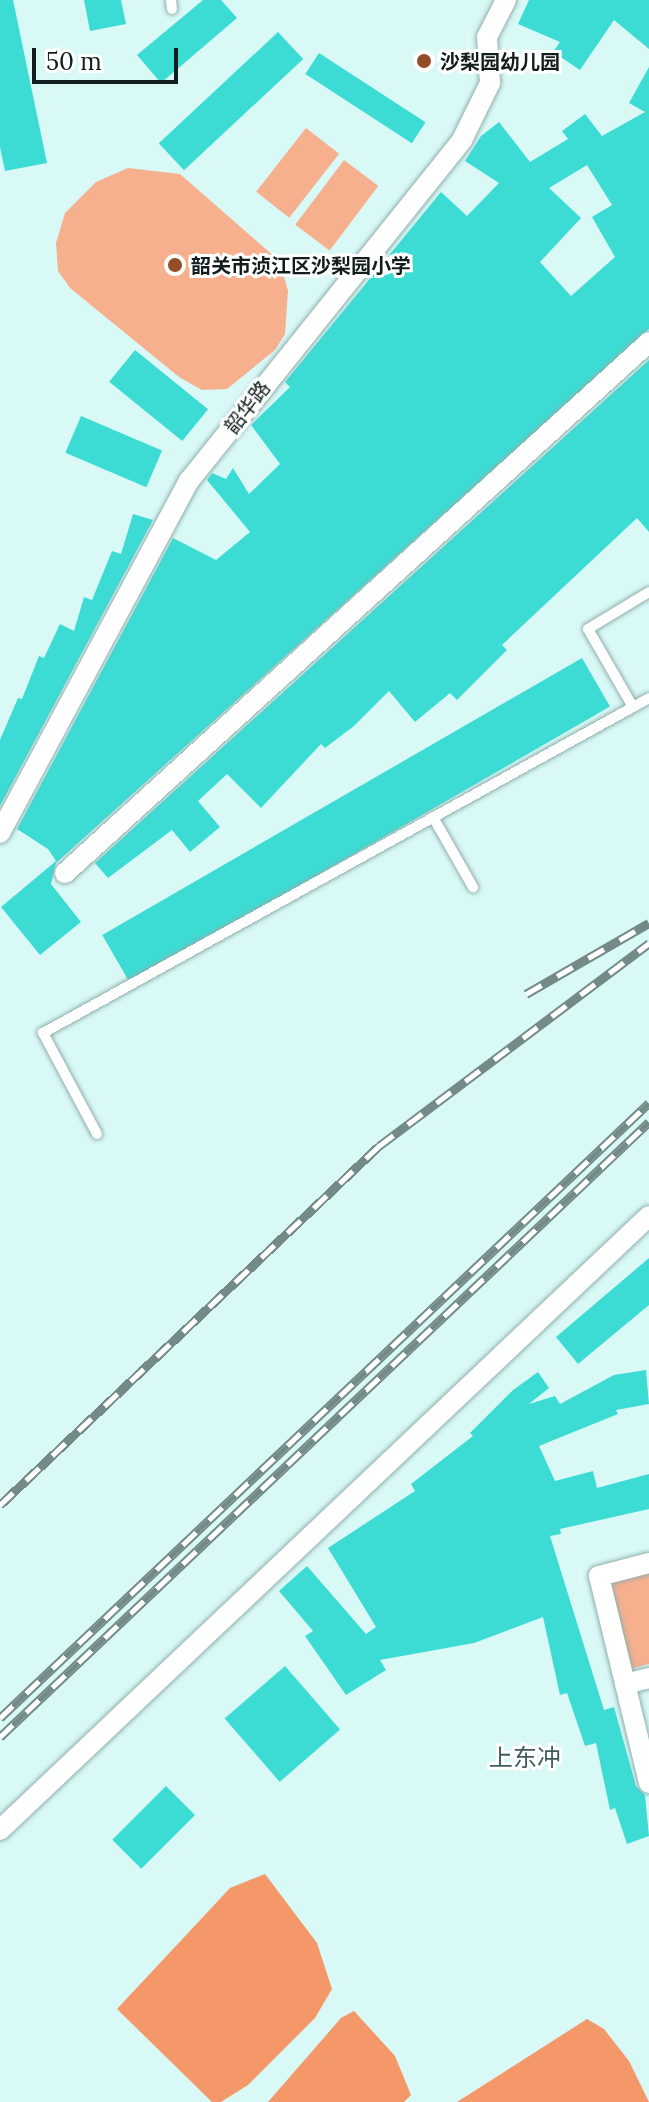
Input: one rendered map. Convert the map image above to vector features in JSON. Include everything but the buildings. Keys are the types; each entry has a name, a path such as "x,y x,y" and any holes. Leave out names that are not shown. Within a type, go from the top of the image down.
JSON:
{"street":[{"name":"韶华路","path":"0,833 189,481 470,126 490,83 487,37 506,0"},
{"path":"65,873 649,342"},
{"path":"0,1830 649,1216"},
{"path":"649,1563 599,1576 649,1783"},
{"path":"625,1684 649,1678"}],"lane":[{"path":"633,707 588,629 649,592"},
{"path":"97,1134 43,1033 649,698"},
{"path":"433,817 473,887"}],"shaded area":[{"path":"306,128 339,154 289,218 256,192"},
{"path":"344,160 378,186 330,251 295,225"},
{"path":"128,168 180,174 275,257 283,273 288,291 285,334 275,350 227,389 202,390 179,377 70,288 58,271 56,243 65,213 96,182"},
{"path":"649,1569 649,1664 630,1669 609,1579"},
{"path":"265,1874 317,1943 332,1989 315,2018 248,2085 221,2102 212,2102 117,2009 230,1888"},
{"path":"354,2011 395,2056 411,2095 404,2102 268,2102 341,2018"},
{"path":"587,2019 604,2029 629,2061 649,2102 457,2102"}],"railway":[{"path":"526,994 649,923"},
{"path":"0,1505 379,1146 649,943"},
{"path":"0,1718 649,1103"},
{"path":"0,1737 649,1122"}],"place":[{"name":"沙梨园幼儿园","path":"424,61"},
{"name":"韶关市浈江区沙梨园小学","path":"175,265"}],"district":[{"name":"上东冲","path":"525,1758"}]}
